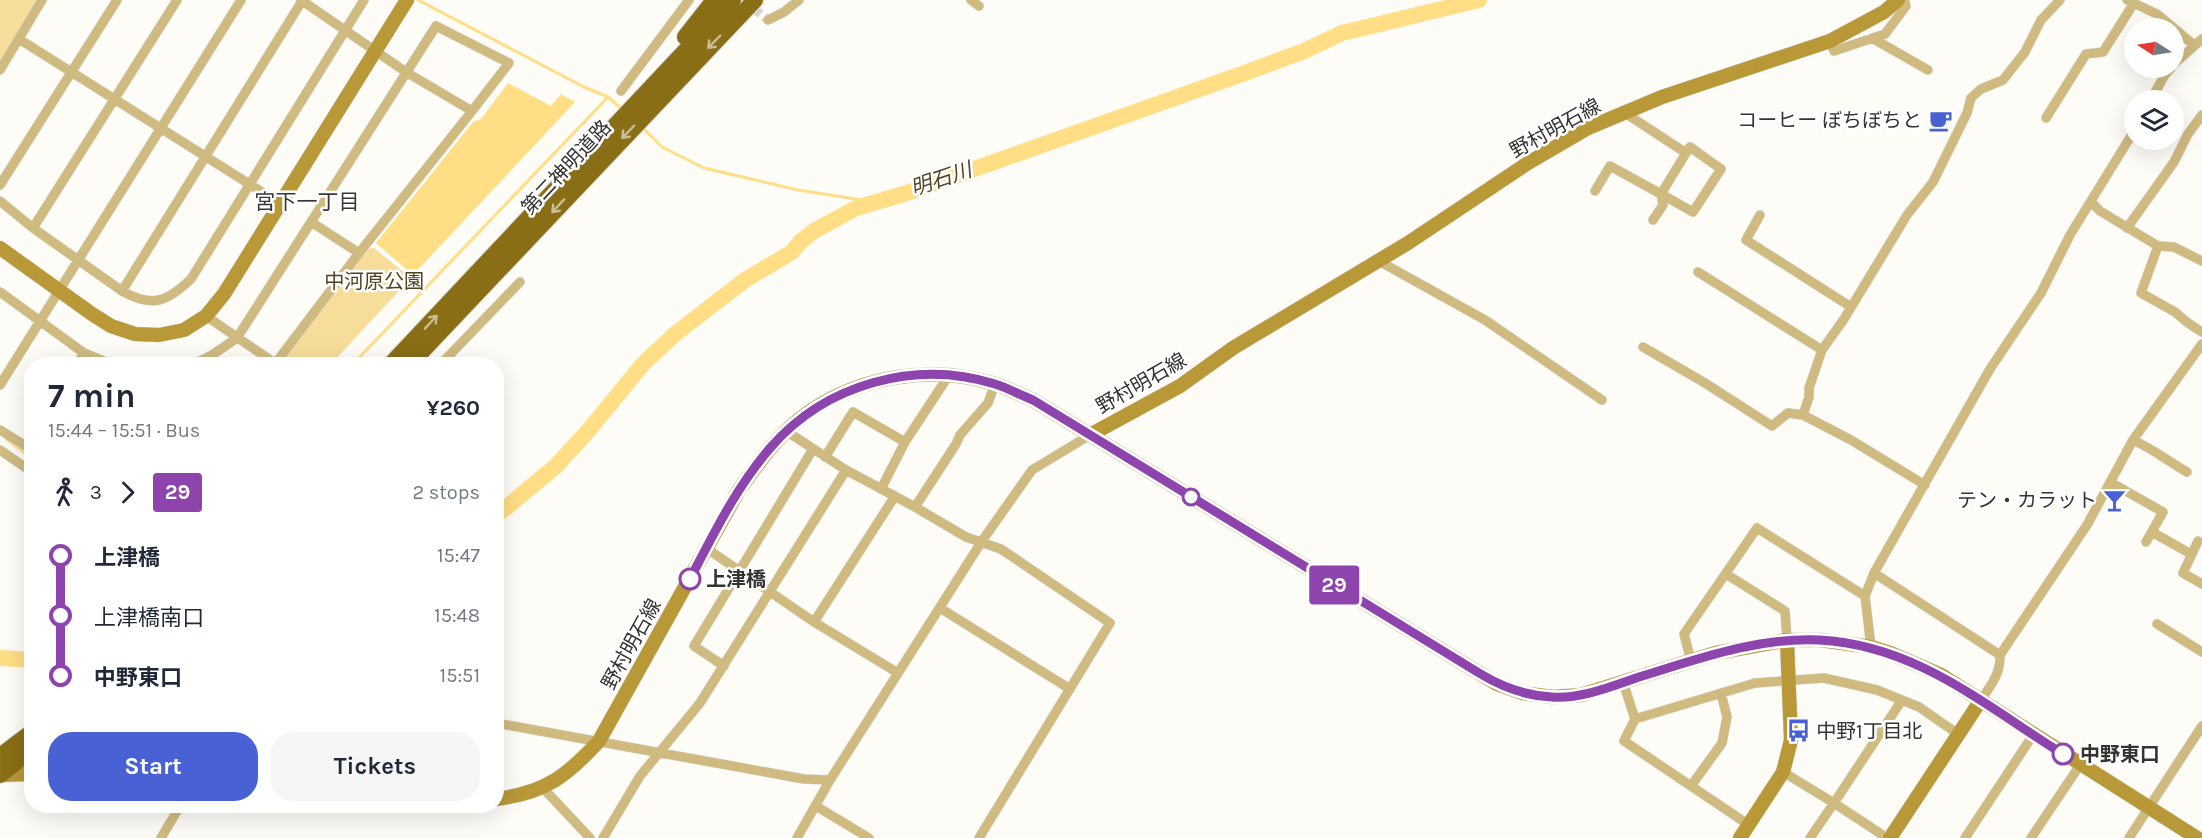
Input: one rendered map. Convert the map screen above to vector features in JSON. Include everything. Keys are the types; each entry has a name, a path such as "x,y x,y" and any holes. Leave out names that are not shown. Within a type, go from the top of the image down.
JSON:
{"highway":[{"path":"649,94 714,0"},
{"name":"第二神明道路","path":"416,357 733,0"},
{"name":"第二神明道路","path":"398,357 593,159 603,139 649,94 755,0"},
{"path":"0,756 24,738"},
{"path":"0,775 24,756"}],"street":[{"path":"0,70 42,0"},
{"path":"0,185 117,0"},
{"path":"33,228 177,0"},
{"path":"0,385 241,0"},
{"path":"0,201 33,228 122,291 136,299 151,302 166,299 178,292 191,279 364,0"},
{"path":"0,248 111,326 135,334 159,334 184,330 206,316 224,294 407,0"},
{"path":"621,91 689,0"},
{"path":"768,20 784,12 799,0"},
{"path":"971,0 980,6"},
{"name":"野村明石線","path":"504,798 543,788 577,766 599,741 739,490 757,464 786,431 808,412 858,387 906,376 950,375 995,384 1033,400 1090,435 1180,386 1233,348 1408,243 1528,163 1588,128 1662,97 1830,41 1884,12 1898,0"},
{"path":"1830,41 1834,51 1885,34 1906,6 1904,0"},
{"path":"1803,415 1812,377 1822,350 1907,215 1933,182 1971,98 1981,89 2003,80 2025,52 2041,20 2060,0"},
{"path":"122,291 302,1 405,72 472,111"},
{"path":"2046,118 2086,54 2103,52 2130,2 2157,14 2198,42 2184,55"},
{"path":"217,357 237,338 436,26 509,63 359,253 281,357"},
{"path":"1872,38 1928,70"},
{"path":"19,39 281,204"},
{"path":"1625,113 1686,153"},
{"path":"2127,228 2175,162 2188,134 2202,114"},
{"path":"1595,191 1610,166 1661,194 1693,212 1721,169 1690,147 1661,194 1663,205 1653,220"},
{"path":"1871,647 1865,596 1874,573 1990,369 2041,293 2070,235 2124,149"},
{"path":"2092,203 2100,211 2158,246 2174,247 2202,261"},
{"path":"1760,215 1746,240 1851,307"},
{"path":"311,222 359,253"},
{"path":"2158,246 2141,293 2175,312 2202,332"},
{"path":"1377,260 1485,320 1602,400"},
{"path":"1698,272 1822,350"},
{"path":"448,357 520,282"},
{"path":"0,292 84,353 94,357"},
{"path":"206,316 258,357"},
{"path":"1783,772 1888,838 1982,700 2001,666 2000,655 2087,525 2133,440 2202,344"},
{"path":"1643,348 1705,383 1772,426 1788,413 1803,415 1851,440 1925,485"},
{"path":"81,357 84,353"},
{"path":"881,489 906,442 950,375"},
{"path":"915,507 960,435 988,403 995,384"},
{"path":"825,457 854,412 906,442"},
{"path":"0,430 24,445"},
{"path":"786,431 846,470 966,537 1001,549 1110,623 979,838"},
{"path":"797,838 831,780 982,541 1032,470 1090,435 1497,684 1522,693 1553,697 1581,694 1716,653 1787,640 1820,640 1871,647 1941,675 2197,838"},
{"path":"2133,440 2156,451 2164,459 2187,472"},
{"path":"724,666 694,646 813,449"},
{"path":"0,450 24,466"},
{"path":"603,838 640,776 700,703 846,470"},
{"path":"2110,482 2163,512 2146,542"},
{"path":"814,622 895,496"},
{"path":"1691,661 1684,634 1757,528 1865,596"},
{"path":"2152,532 2191,554"},
{"path":"2198,541 2182,573 2202,584"},
{"path":"706,548 814,622 898,673"},
{"path":"1874,573 2000,655"},
{"path":"1726,574 1785,611 1787,640 1791,740 1783,772 1740,838"},
{"path":"940,608 1070,689"},
{"path":"2157,624 2202,652"},
{"path":"1635,719 1755,683 1824,678 1877,690 1919,707 1959,735"},
{"path":"1623,682 1635,719 1624,741 1749,825"},
{"path":"1691,786 1722,743 1727,717 1721,693"},
{"path":"1810,838 1902,700"},
{"path":"504,724 804,779 831,780"},
{"path":"2129,838 2202,726"},
{"path":"1965,838 2033,735"},
{"path":"2031,838 2080,765"},
{"path":"0,775 24,774"},
{"path":"543,788 590,838"},
{"path":"816,806 869,838"},
{"path":"161,838 176,813"}],"green space":[{"path":"0,0 37,0 0,62"},
{"name":"中河原公園","path":"374,248 411,278 338,357 284,357 367,249"}],"shaded area":[{"path":"508,83 551,106 561,94 575,102 413,275 376,243 473,122 481,119"}],"waterway":[{"path":"418,0 584,87 608,97 623,110"},
{"name":"明石川","path":"504,509 556,466 643,364 675,334 745,280 792,252 814,231 856,208 907,193 1242,74 1304,51 1342,33 1479,0"},
{"path":"360,357 608,97"},
{"path":"642,127 662,147 704,168 798,190 875,202"},
{"path":"6,439 24,452"},
{"name":"明石川","path":"0,658 24,660"}],"tunnel":[{"path":"743,0 768,20"}],"bus line":[{"name":"29","path":"690,579 739,490 757,464 786,431 808,412 858,387 884,380 906,376 950,375 995,384 1033,400 1317,576 1497,684 1522,693 1553,697 1581,694 1716,653 1787,640 1820,640 1871,647 1941,675 2063,754"}],"place":[{"name":"コーヒー ぼちぼちと","path":"1940,120"},
{"name":"テン・カラット","path":"2115,500"},
{"name":"上津橋","path":"690,579"},
{"name":"中野1丁目北","path":"1798,731"},
{"name":"中野東口","path":"2063,754"}],"district":[{"name":"宮下一丁目","path":"307,202"}]}
